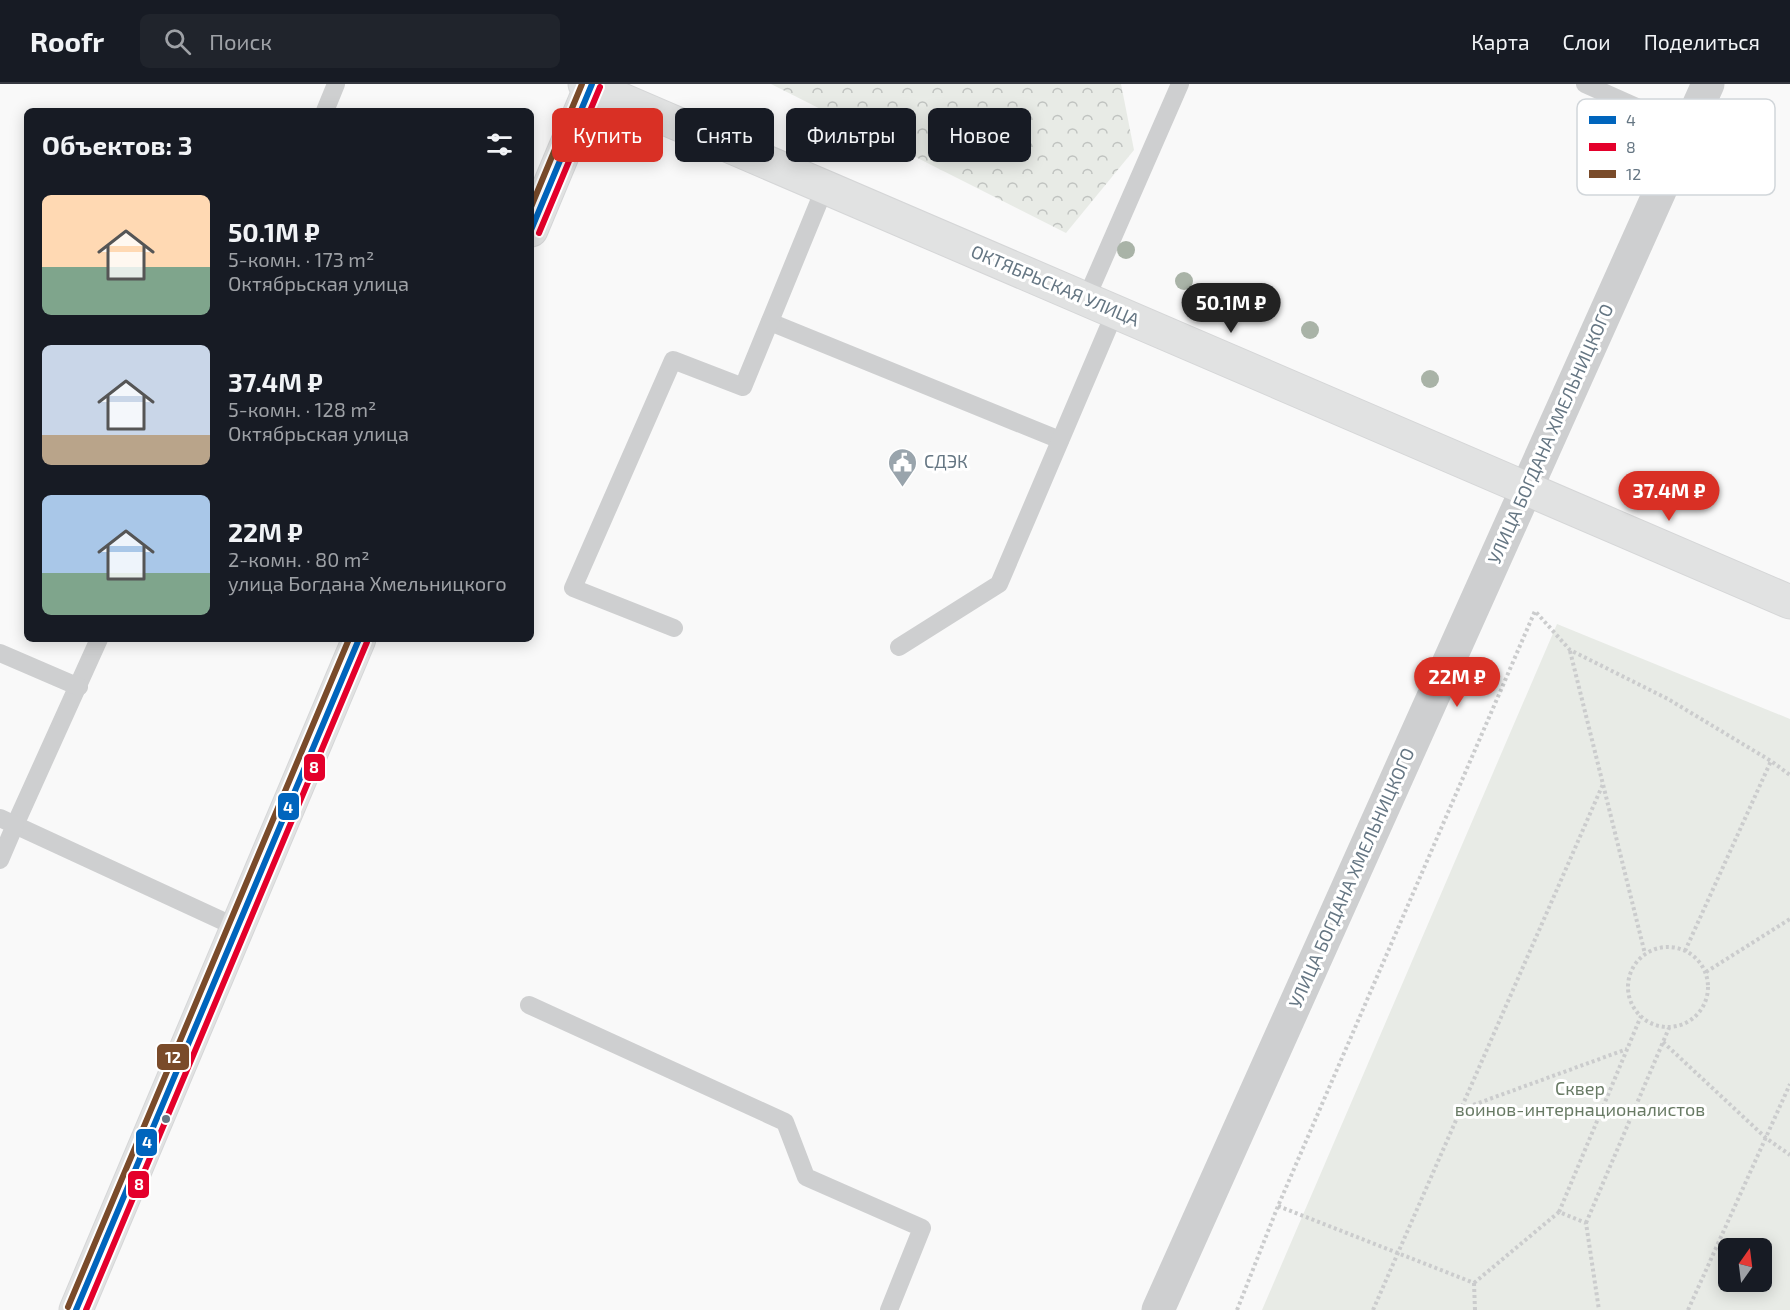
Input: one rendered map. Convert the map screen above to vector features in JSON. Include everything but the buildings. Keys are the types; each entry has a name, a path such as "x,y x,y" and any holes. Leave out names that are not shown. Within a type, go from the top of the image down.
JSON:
{"main road":[{"name":"ОКТЯБРЬСКАЯ УЛИЦА","path":"589,85 1790,602"},
{"path":"534,222 589,85"},
{"path":"76,1310 358,642"}],"street":[{"name":"УЛИЦА БОГДАНА ХМЕЛЬНИЦКОГО","path":"1701,99 1708,84"},
{"name":"УЛИЦА БОГДАНА ХМЕЛЬНИЦКОГО","path":"1158,1310 1659,195"}],"lane":[{"path":"326,108 336,84"},
{"path":"899,647 999,584 1060,440 1100,305 1180,84"},
{"path":"1585,84 1619,99"},
{"path":"674,628 573,588 673,360 743,387 825,187"},
{"path":"770,322 1060,440"},
{"path":"0,860 8,822 79,687 98,642"},
{"path":"0,653 79,687"},
{"path":"8,822 238,928"},
{"path":"529,1005 785,1122 806,1177 922,1227 889,1310"}],"path":[{"path":"1237,1310 1278,1206 1534,611 1570,650 1668,699 1771,761 1790,775"},
{"path":"1570,650 1645,954"},
{"path":"1685,951 1771,761"},
{"path":"1373,1310 1603,784"},
{"path":"1706,972 1790,919"},
{"path":"1662,947 1679,948 1695,957 1706,972 1709,991 1702,1010 1688,1023 1669,1028 1649,1023 1634,1010 1628,990 1631,970 1645,954 1662,947"},
{"path":"1474,1283 1559,1212 1641,1016"},
{"path":"1599,1310 1586,1223 1669,1028"},
{"path":"1663,1042 1766,1138 1790,1155"},
{"path":"1461,1109 1627,1049"},
{"path":"1688,1310 1790,1084"},
{"path":"1278,1206 1474,1283"},
{"path":"1559,1212 1586,1223"},
{"path":"1474,1283 1475,1310"}],"green space":[{"path":"771,84 1121,84 1134,150 1066,233 916,157 916,108 819,108"},
{"name":"Сквер воинов-интернационалистов","path":"1557,624 1790,719 1790,1310 1262,1310"}],"transit line":[{"name":"12","path":"534,200 582,84"},
{"name":"4","path":"534,223 592,84"},
{"name":"8","path":"539,233 600,87"},
{"name":"12","path":"68,1307 348,642"},
{"name":"4","path":"76,1310 358,642"},
{"name":"8","path":"86,1310 367,642"}],"place":[{"name":"СДЭК","path":"903,488"}]}
